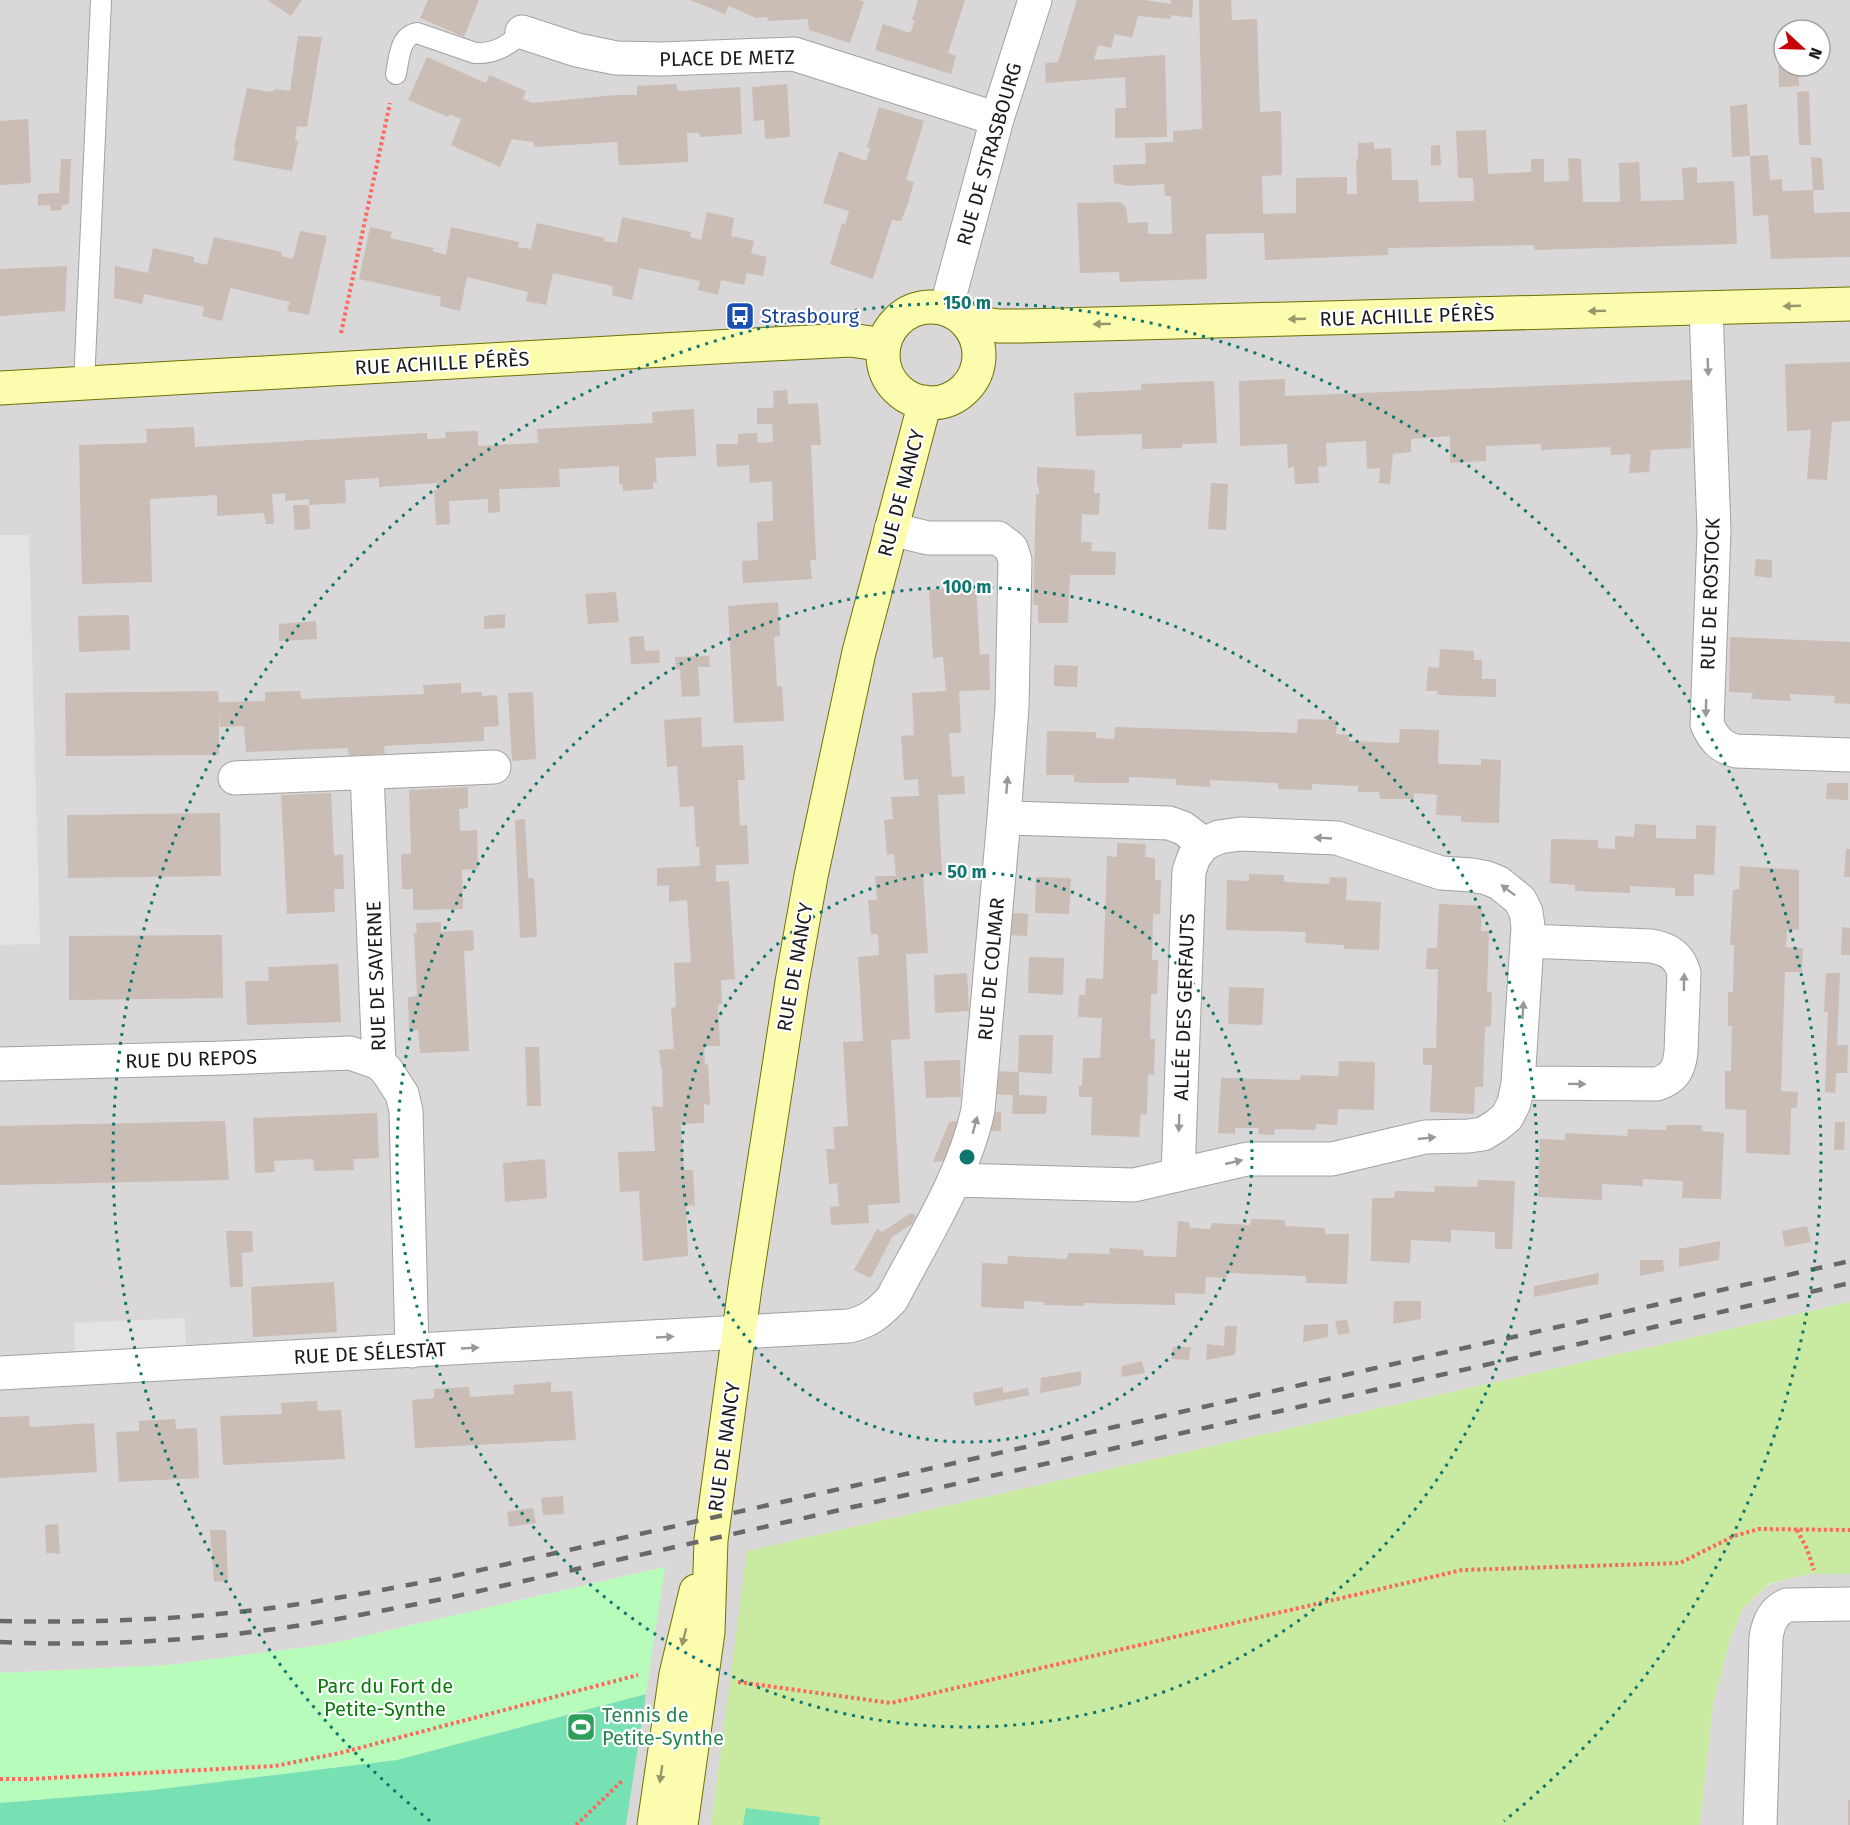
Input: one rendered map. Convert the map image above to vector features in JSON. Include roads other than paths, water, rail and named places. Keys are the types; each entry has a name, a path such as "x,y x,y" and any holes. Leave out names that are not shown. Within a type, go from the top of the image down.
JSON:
{"street":[{"name":"RUE DE STRASBOURG","path":"956,315 998,119 1035,0"},
{"name":"PLACE DE METZ","path":"522,32 577,50 627,59 794,54 998,119"},
{"name":"RUE ACHILLE PÉRÈS","path":"956,315 999,326 1023,326 1850,304"},
{"path":"927,306 956,315 976,337 979,350 975,374 968,386 957,395 939,402 910,399 891,383 883,364 884,345 888,331 909,311 927,306"},
{"name":"RUE DE ROSTOCK","path":"1706,308 1714,531 1707,724 1717,741 1736,751 1850,755"},
{"name":"RUE ACHILLE PÉRÈS","path":"0,388 837,341 884,345"},
{"name":"RUE DE NANCY","path":"681,1825 689,1676 689,1618 711,1540 781,1048 811,876 859,652 925,402"},
{"name":"RUE DE COLMAR","path":"739,1331 849,1326 873,1317 892,1299 954,1180 975,1128 1012,707 1015,587 1013,553 1008,543 998,538 928,538 891,529"},
{"path":"235,778 494,768"},
{"name":"RUE DE SAVERNE","path":"368,773 379,1063 395,1081 402,1094 406,1111 412,1351"},
{"path":"954,1180 1134,1185 1247,1159 1332,1159 1425,1137 1483,1134 1507,1117 1514,1102 1518,1083 1527,941 1526,912 1520,900 1505,887 1487,878 1441,873 1337,838 1240,834 1219,837 1204,844 1183,828 1169,823 1004,818"},
{"name":"ALLÉE DES GERFAUTS","path":"1178,1175 1189,871 1194,857 1204,844"},
{"path":"1518,1083 1657,1084 1667,1081 1676,1073 1680,1064 1681,1052 1684,973 1681,962 1673,954 1664,948 1651,946 1527,941"},
{"name":"RUE DU REPOS","path":"0,1064 350,1053 379,1063"},
{"name":"RUE DE SÉLESTAT","path":"0,1373 739,1331"},
{"path":"1760,1825 1766,1638 1771,1619 1780,1608 1787,1605 1850,1604"},
{"name":"RUE DE NANCY","path":"654,1825 689,1676"}],"lane":[{"path":"84,384 101,0"},
{"path":"396,74 402,46 407,37 412,34 417,33 475,53 484,53 508,45 522,32"}],"railway":[{"path":"0,1621 128,1620 224,1613 328,1600 445,1578 1850,1261"},
{"path":"0,1642 77,1644 194,1638 271,1630 413,1605 1850,1283"}],"place":[{"name":"Strasbourg","path":"740,316"},
{"name":"Tennis de Petite-Synthe","path":"581,1727"}],"park label":[{"name":"Parc du Fort de Petite-Synthe","path":"385,1698"}]}
